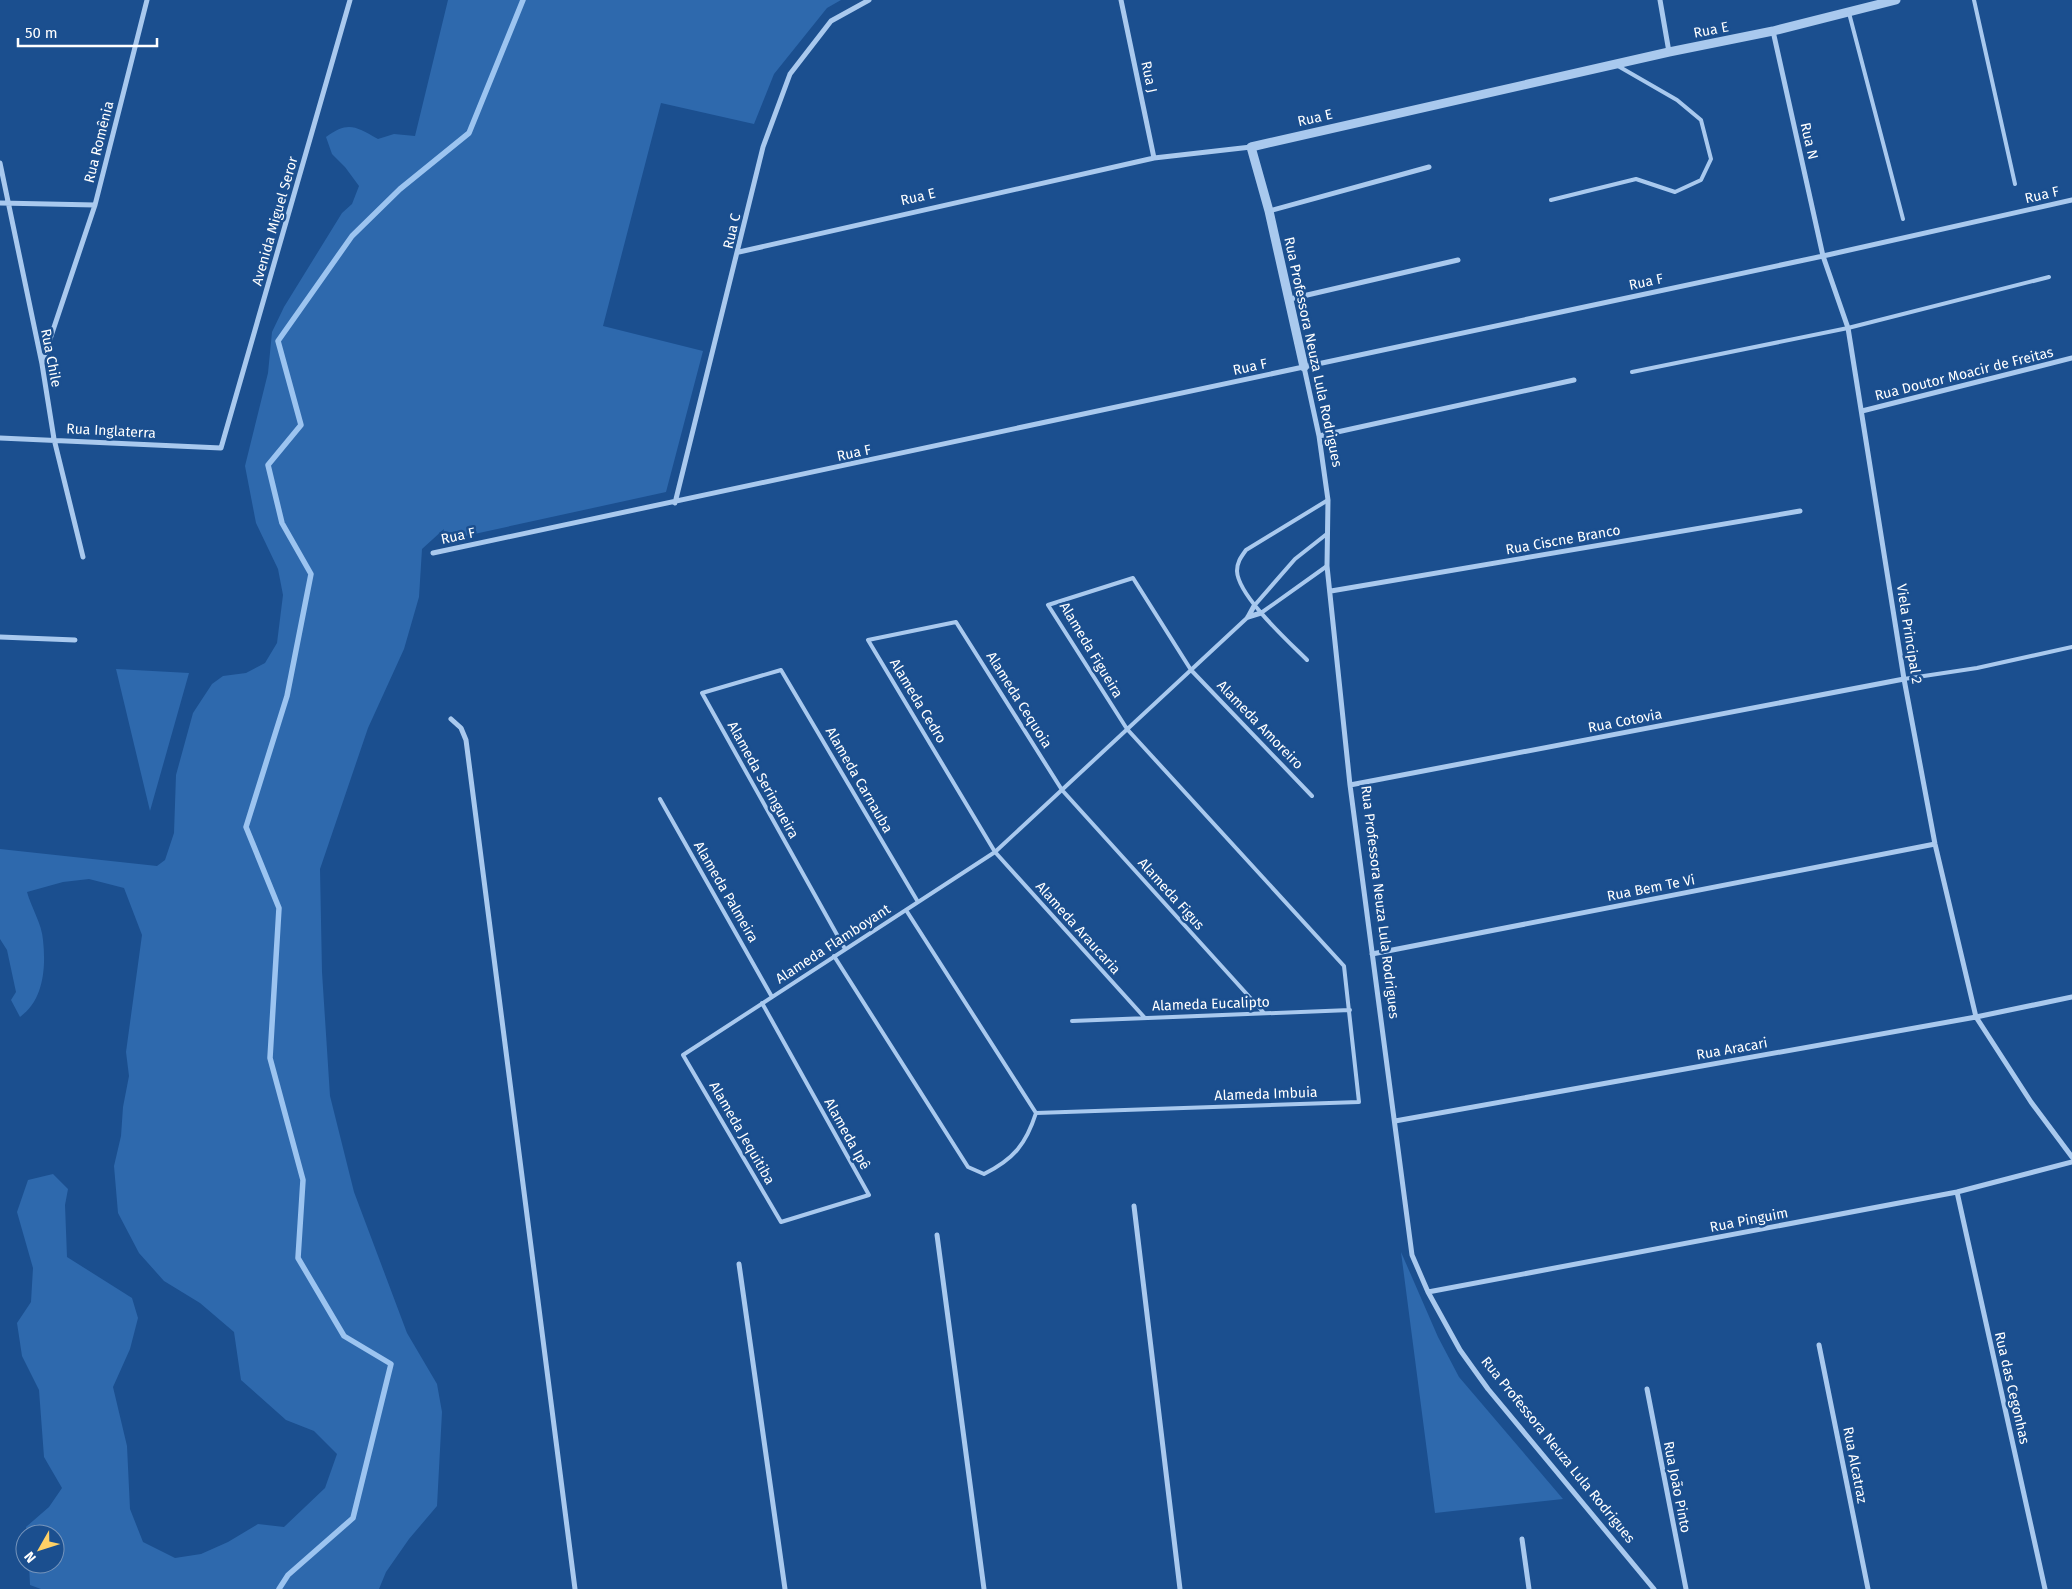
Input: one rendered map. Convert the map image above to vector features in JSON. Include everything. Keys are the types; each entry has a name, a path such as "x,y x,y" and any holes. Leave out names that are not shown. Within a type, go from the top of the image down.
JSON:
{"street":[{"name":"Rua Romênia","path":"0,203 95,205 148,0"},
{"name":"Avenida Miguel Seror","path":"221,448 350,0"},
{"name":"Rua C","path":"675,503 763,147 790,74 831,21 869,0"},
{"name":"Rua J","path":"1121,0 1154,158"},
{"path":"1660,0 1669,52"},
{"name":"Rua E","path":"738,252 1154,158 1251,147 1669,52 1773,31 1896,0"},
{"name":"Rua N","path":"1773,31 1824,256"},
{"name":"Rua Professora Neuza Lula Rodrigues","path":"1251,147 1269,211 1290,299 1319,436 1328,500 1327,566 1350,785 1396,1121 1412,1255 1428,1292 1460,1350 1488,1389 1654,1589"},
{"name":"Rua Chile","path":"0,163 42,364 54,439 83,556"},
{"path":"1269,211 1429,167"},
{"name":"Rua F","path":"433,553 675,503 1824,256 2072,200"},
{"path":"42,364 95,205"},
{"name":"Viela Principal 2","path":"1824,256 1848,328 1904,679 1935,844 1976,1017 2031,1102 2072,1157"},
{"path":"1290,299 1458,260"},
{"name":"Rua Doutor Moacir de Freitas","path":"1862,411 2072,358"},
{"path":"1319,436 1574,380"},
{"name":"Rua Inglaterra","path":"0,438 221,448"},
{"name":"Rua Ciscne Branco","path":"1331,591 1800,511"},
{"path":"1248,617 1254,606"},
{"path":"1248,617 1261,614"},
{"path":"0,637 75,640"},
{"name":"Rua Cotovia","path":"1350,785 1904,679"},
{"path":"451,719 461,728 466,740 575,1589"},
{"name":"Rua Bem Te Vi","path":"1372,954 1935,844"},
{"name":"Rua Aracari","path":"1396,1121 1976,1017 2072,997"},
{"name":"Rua Pinguim","path":"1428,1292 1957,1192 2072,1162"},
{"name":"Rua das Cegonhas","path":"1957,1192 2045,1589"},
{"path":"1134,1206 1180,1589"},
{"path":"937,1235 984,1589"},
{"path":"739,1264 785,1589"},
{"name":"Rua Alcatraz","path":"1819,1345 1868,1589"},
{"name":"Rua João Pinto","path":"1646,1389 1686,1589"},
{"path":"1522,1539 1529,1589"}],"lane":[{"path":"1974,0 2015,184"},
{"path":"1848,11 1903,219"},
{"path":"1551,200 1636,179 1675,192 1701,180 1711,159 1701,120 1677,100 1616,64"},
{"path":"1632,372 1848,328 2049,276"},
{"path":"1306,660 1254,606 1237,573 1238,561 1246,550 1328,500"},
{"path":"1254,606 1295,559 1328,533"},
{"path":"1261,614 1327,566"},
{"name":"Alameda Amoreiro","path":"1133,578 1191,670 1312,796"},
{"name":"Alameda Figueira","path":"1127,729 1048,605 1133,578"},
{"name":"Alameda Flamboyant","path":"683,1054 995,852 1248,617"},
{"name":"Alameda Cequoia","path":"956,622 1062,790"},
{"name":"Alameda Cedro","path":"956,622 868,640 995,852"},
{"path":"1904,679 1977,668 2072,647"},
{"name":"Alameda Carnauba","path":"781,670 918,902"},
{"name":"Alameda Seringueira","path":"781,670 702,693 845,949"},
{"name":"Alameda Imbuia","path":"1036,1113 1359,1102 1344,966 1127,729"},
{"name":"Alameda Figus","path":"1062,790 1264,1013"},
{"name":"Alameda Palmeira","path":"660,799 772,997"},
{"name":"Alameda Araucaria","path":"995,852 1145,1018"},
{"path":"834,956 968,1166 984,1174 1005,1164 1028,1138 1036,1113 906,910"},
{"name":"Alameda Ipê","path":"762,1003 868,1195 781,1222"},
{"name":"Alameda Eucalipto","path":"1072,1022 1350,1010"},
{"name":"Alameda Jequitiba","path":"683,1054 781,1222"}],"shaded area":[{"path":"448,0 841,0 827,8 774,74 754,124 661,103 603,326 703,351 666,492 442,541 444,529 422,549 419,597 404,649 368,728 320,869 322,972 330,1096 354,1192 407,1333 437,1384 442,1412 437,1506 409,1539 386,1572 379,1589 41,1589 30,1585 29,1574 65,1574 65,1524 29,1524 49,1507 62,1488 44,1457 39,1390 22,1356 17,1323 31,1302 33,1268 17,1212 28,1180 53,1174 68,1189 65,1205 67,1257 132,1298 138,1318 130,1349 113,1387 127,1446 130,1509 143,1542 175,1558 201,1554 228,1542 258,1524 284,1527 325,1488 337,1454 314,1431 286,1420 241,1380 234,1332 200,1303 164,1281 139,1253 118,1213 114,1166 121,1136 123,1107 129,1076 126,1052 142,935 124,888 89,879 63,882 27,892 42,934 44,961 39,992 28,1010 20,1017 11,1000 16,992 7,950 0,939 0,849 157,866 165,860 174,833 176,775 193,713 212,684 223,676 246,673 265,663 277,643 283,595 278,569 256,523 245,466 268,373 272,332 284,307 342,213 352,204 359,186 345,167 332,154 326,137 346,127 357,128 378,139 394,134 415,136"},
{"path":"116,669 189,673 150,811"},
{"path":"1401,1252 1438,1337 1459,1377 1563,1499 1435,1513"}],"waterway":[{"path":"279,1589 288,1575 353,1518 391,1364 344,1336 298,1258 303,1180 270,1058 279,908 246,827 287,696 311,574 282,523 268,465 301,425 278,341 352,236 400,189 469,133 523,0"}]}
